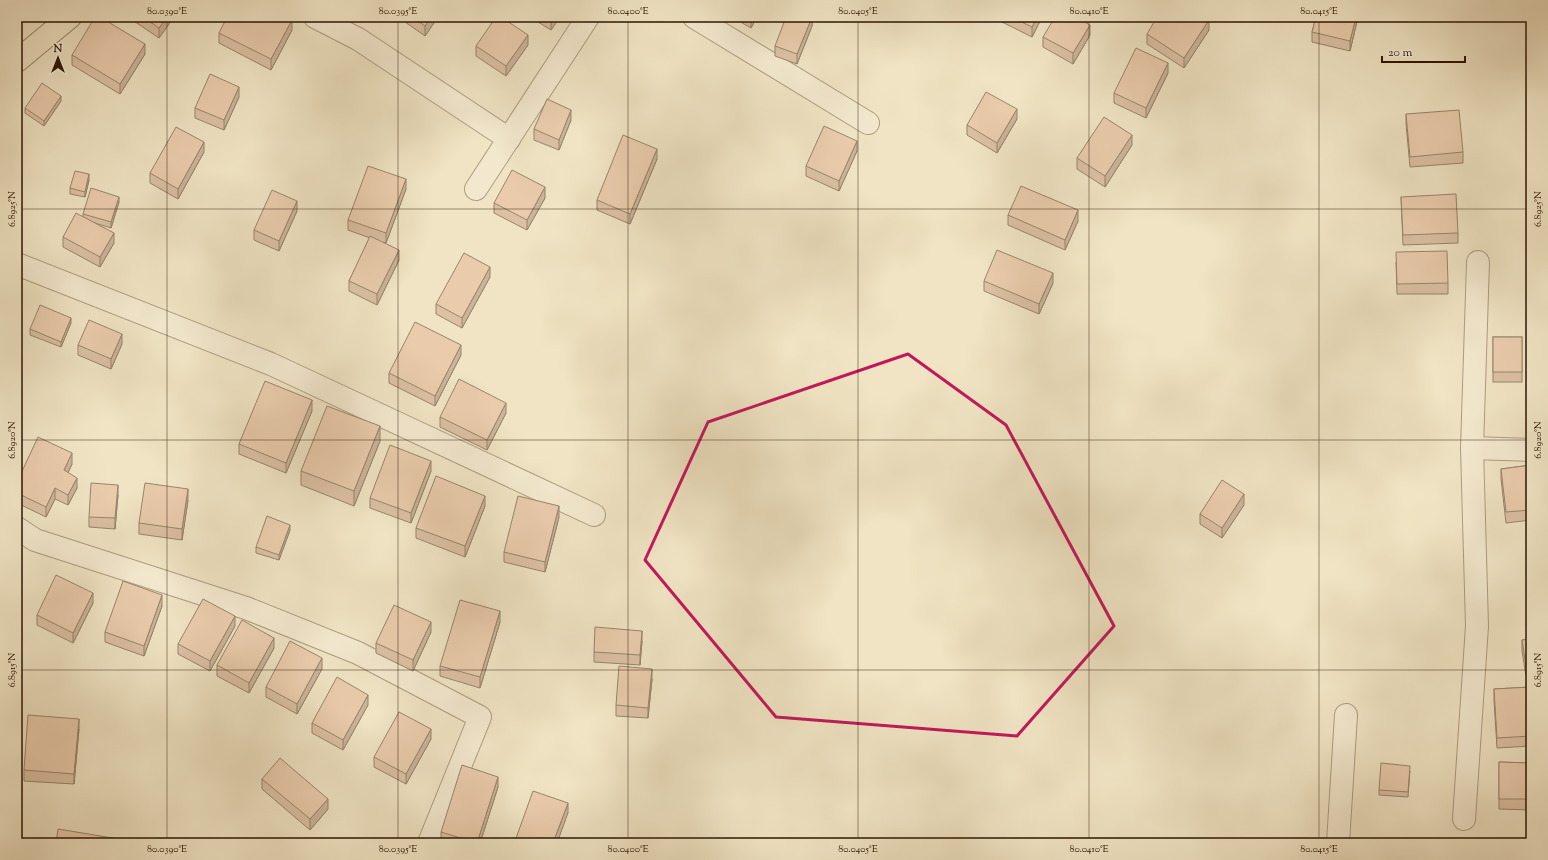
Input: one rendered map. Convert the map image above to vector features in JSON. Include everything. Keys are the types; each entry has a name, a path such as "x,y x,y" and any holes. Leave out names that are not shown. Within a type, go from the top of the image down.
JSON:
{"main road":[{"path":"17,61 70,17"}],"street":[{"path":"316,17 358,39 509,139"},
{"path":"476,189 588,17"},
{"path":"694,17 868,122"},
{"path":"1464,819 1477,626 1472,448 1478,262"},
{"path":"17,264 271,364 594,515"},
{"path":"1472,448 1531,450"},
{"path":"17,528 35,540 246,608 358,653 480,717 429,843"},
{"path":"1338,843 1346,715"}],"highlighted area":[{"path":"908,354 1006,425 1114,626 1017,736 776,717 645,560 708,422"}],"building":[{"path":"95,17 100,17 145,44 120,84 72,55"},
{"path":"143,17 167,17 159,28"},
{"path":"227,17 287,17 292,20 271,59 219,33"},
{"path":"412,17 431,17 425,26"},
{"path":"496,17 501,17 528,35 506,66 476,46"},
{"path":"546,17 553,17 551,20"},
{"path":"786,17 812,17 797,54 775,46"},
{"path":"1012,17 1037,17 1032,27"},
{"path":"1055,17 1075,17 1090,25 1073,53 1043,37"},
{"path":"1157,17 1205,17 1209,20 1184,58 1147,34"},
{"path":"1316,17 1356,17 1350,41 1312,32"},
{"path":"1136,48 1168,63 1146,108 1114,93"},
{"path":"210,74 239,87 224,120 195,108"},
{"path":"42,83 61,96 44,121 25,108"},
{"path":"986,92 1017,109 997,143 967,125"},
{"path":"547,99 571,110 559,140 534,129"},
{"path":"1459,110 1463,152 1410,157 1406,114"},
{"path":"1104,117 1132,135 1105,176 1077,158"},
{"path":"824,126 857,141 839,181 806,166"},
{"path":"176,127 204,142 178,189 150,173"},
{"path":"623,135 657,149 630,214 597,200"},
{"path":"368,166 406,179 386,233 348,220"},
{"path":"512,170 545,187 527,220 494,203"},
{"path":"75,171 89,174 85,192 70,188"},
{"path":"1021,186 1078,210 1065,240 1008,215"},
{"path":"91,188 119,197 111,222 83,214"},
{"path":"272,190 297,201 279,241 254,230"},
{"path":"1456,194 1458,233 1403,235 1401,197"},
{"path":"76,213 114,233 100,257 63,237"},
{"path":"370,236 399,250 377,294 349,281"},
{"path":"997,250 1053,273 1039,304 984,281"},
{"path":"1447,251 1448,283 1397,284 1396,252"},
{"path":"464,253 490,267 462,318 436,304"},
{"path":"40,305 71,318 61,342 30,329"},
{"path":"89,320 122,334 111,359 78,345"},
{"path":"415,322 461,345 435,396 389,373"},
{"path":"1493,337 1522,337 1522,372 1493,372"},
{"path":"1529,356 1531,356 1531,380 1529,380"},
{"path":"459,379 506,403 487,440 440,417"},
{"path":"265,381 312,400 286,463 239,444"},
{"path":"327,406 380,426 354,491 301,471"},
{"path":"38,437 72,453 64,470 77,478 68,495 55,488 46,507 17,493 17,482"},
{"path":"390,445 431,461 411,513 370,498"},
{"path":"1531,465 1531,510 1506,512 1501,469"},
{"path":"436,476 485,496 465,546 416,528"},
{"path":"1222,480 1244,494 1222,528 1200,514"},
{"path":"91,483 118,485 115,518 89,517"},
{"path":"145,483 188,489 182,529 139,523"},
{"path":"518,496 559,506 545,562 504,552"},
{"path":"267,516 290,525 279,555 256,547"},
{"path":"56,575 93,593 73,633 37,615"},
{"path":"123,581 162,595 144,646 105,632"},
{"path":"203,599 235,616 210,661 178,644"},
{"path":"460,600 500,611 480,677 440,666"},
{"path":"394,605 431,622 413,660 376,643"},
{"path":"242,620 274,638 249,683 217,665"},
{"path":"595,627 642,631 640,655 594,652"},
{"path":"1531,639 1531,665 1526,666 1522,640"},
{"path":"290,641 322,658 297,704 266,687"},
{"path":"619,666 652,669 648,708 616,705"},
{"path":"337,677 368,695 343,740 312,723"},
{"path":"1531,687 1531,736 1497,738 1494,689"},
{"path":"399,712 431,729 406,774 374,757"},
{"path":"28,715 79,719 74,774 24,770"},
{"path":"280,758 328,799 310,819 262,779"},
{"path":"1499,762 1531,763 1531,799 1499,799"},
{"path":"1381,763 1410,766 1408,792 1379,790"},
{"path":"462,765 498,777 477,843 441,832"},
{"path":"533,791 568,803 553,843 520,843 515,841"},
{"path":"58,829 125,840 124,843 56,843"}]}
